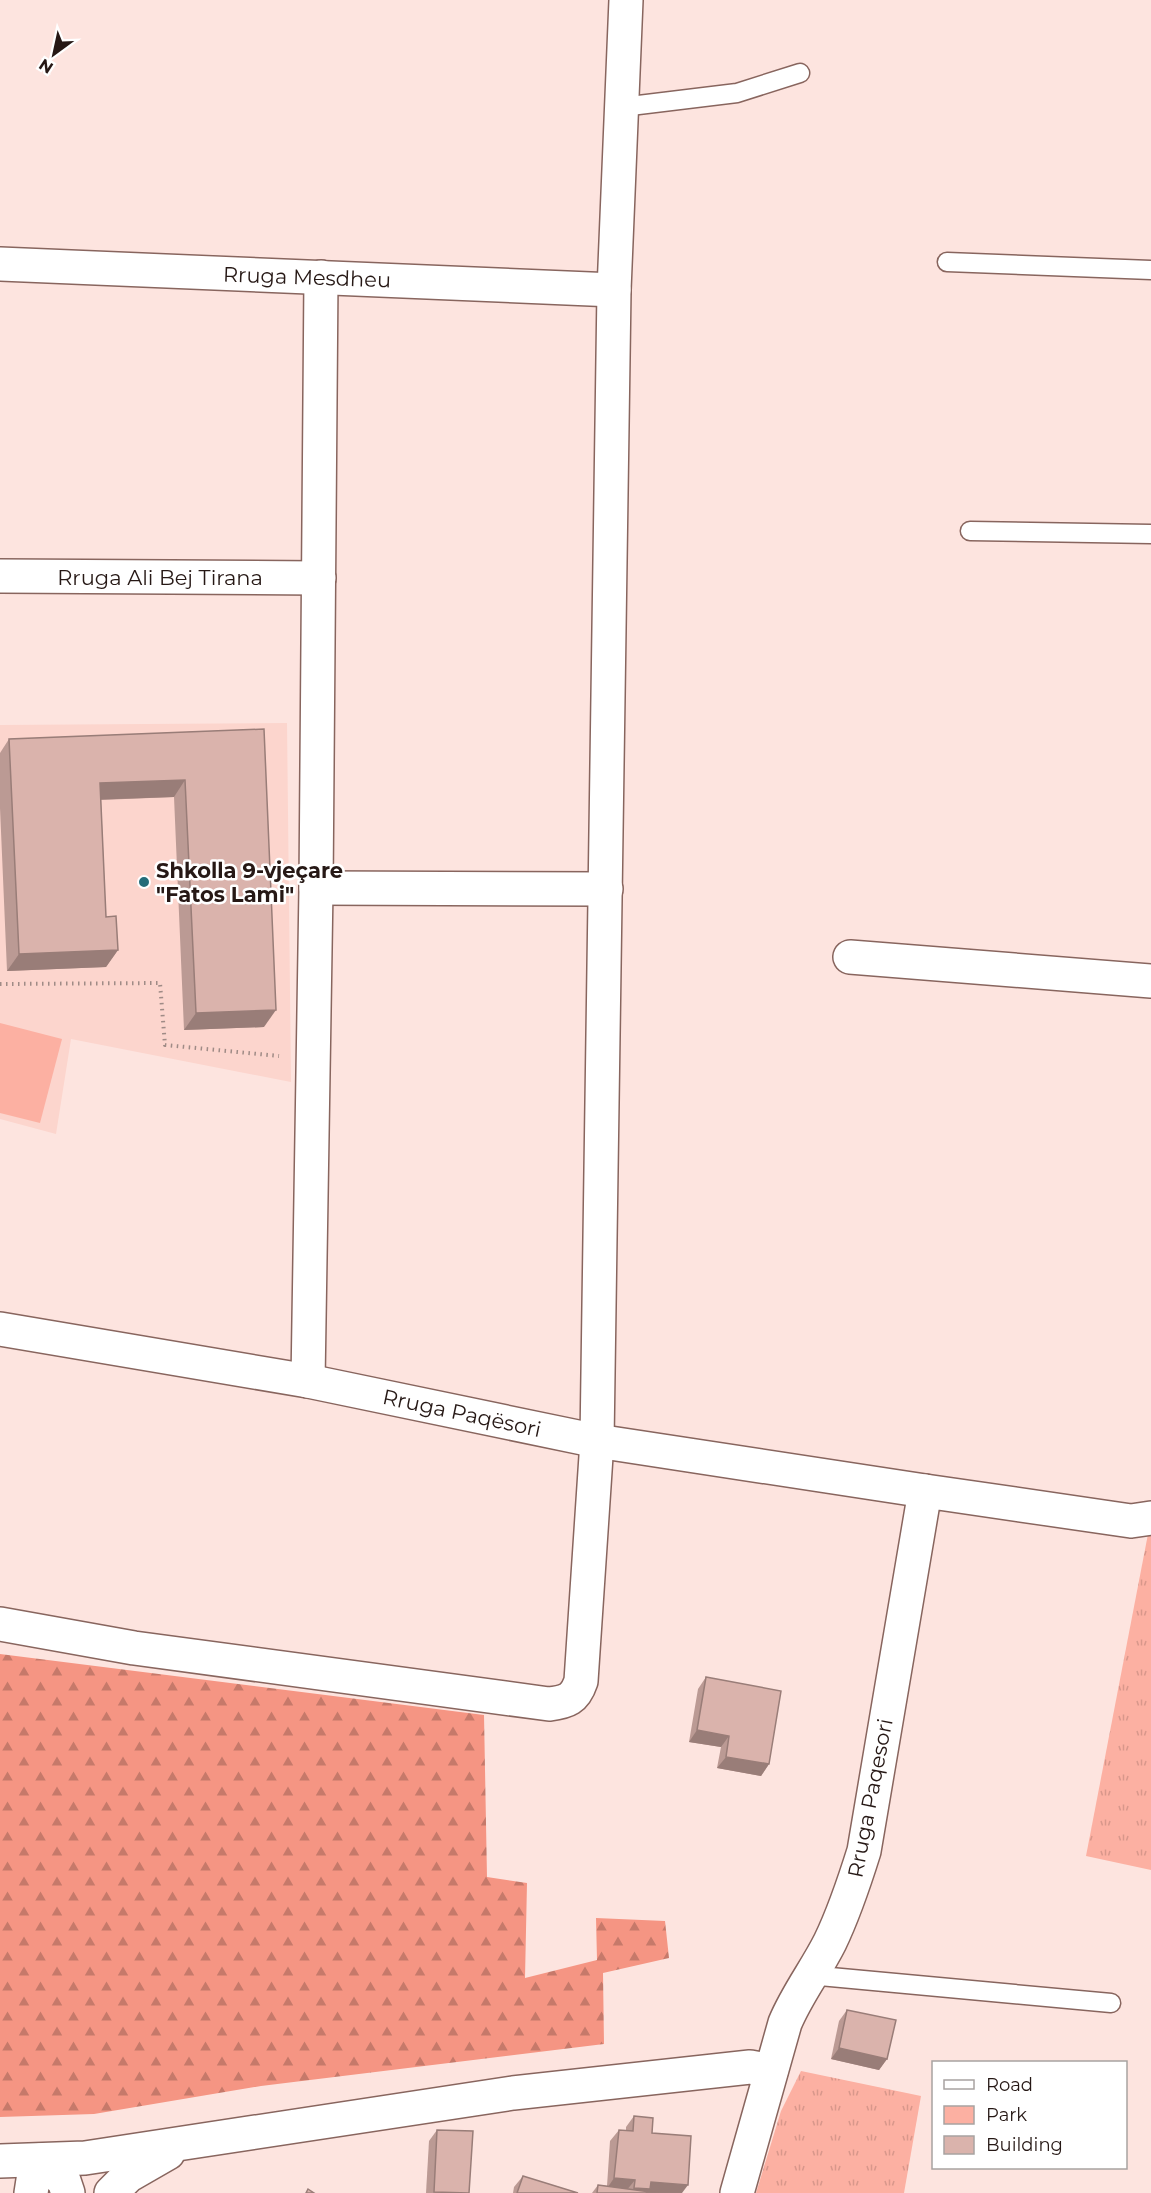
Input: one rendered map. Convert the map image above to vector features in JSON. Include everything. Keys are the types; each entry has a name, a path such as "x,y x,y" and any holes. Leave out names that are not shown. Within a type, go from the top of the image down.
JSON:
{"street":[{"path":"0,1624 158,1651 549,1704 566,1702 576,1694 581,1681 597,1441 614,291 626,0"},
{"name":"Rruga Mesdheu","path":"0,264 614,291"},
{"path":"308,1381 316,888 321,277"},
{"name":"Rruga Ali Bej Tirana","path":"0,576 319,578"},
{"path":"316,888 606,889"},
{"path":"850,957 1151,981"},
{"name":"Rruga Paqësori","path":"0,1329 308,1381 597,1441 1131,1521 1151,1518"},
{"name":"Rruga Paqesori","path":"737,2193 785,2023 796,1997 829,1944 849,1898 864,1851 925,1491"},
{"path":"0,2161 85,2158 513,2092 750,2067 771,2071"},
{"path":"111,2193 128,2176 185,2144"},
{"path":"31,2193 33,2180 41,2160"},
{"path":"41,2160 64,2181 68,2193"}],"lane":[{"path":"622,107 737,93 800,74"},
{"path":"948,262 1151,270"},
{"path":"970,531 1151,534"},
{"path":"809,1976 1111,2003"}],"path":[{"path":"0,984 160,983 165,1045 290,1057"}],"shaded area":[{"name":"Shkolla 9-vjeçare \"Fatos Lami\"","path":"287,723 291,1082 71,1039 56,1134 0,1119 0,725"}],"green space":[{"path":"0,1023 62,1039 40,1123 0,1113"},
{"path":"1148,1534 1151,1534 1151,1870 1086,1856"},
{"path":"0,1654 484,1715 487,1877 527,1883 525,1978 597,1960 596,1918 665,1921 669,1958 603,1973 604,2044 261,2086 94,2114 0,2117"},
{"path":"801,2071 921,2096 904,2193 756,2193 781,2111"}],"building":[{"name":"Shkolla 9-vjeçare \"Fatos Lami\"","path":"264,729 276,1010 196,1013 185,780 100,783 106,917 116,916 118,950 19,954 9,739"},
{"path":"706,1677 781,1691 769,1764 726,1757 729,1736 697,1730"},
{"path":"847,2010 896,2020 887,2059 839,2048"},
{"path":"634,2116 653,2118 652,2133 691,2136 688,2185 651,2182 650,2189 634,2188 635,2180 614,2178 619,2130 633,2131"},
{"path":"437,2130 473,2131 469,2193 434,2192"},
{"path":"523,2176 578,2193 517,2193"},
{"path":"598,2185 658,2193 597,2193"}],"place":[{"name":"Shkolla 9-vjeçare \"Fatos Lami\"","path":"144,882"}]}
